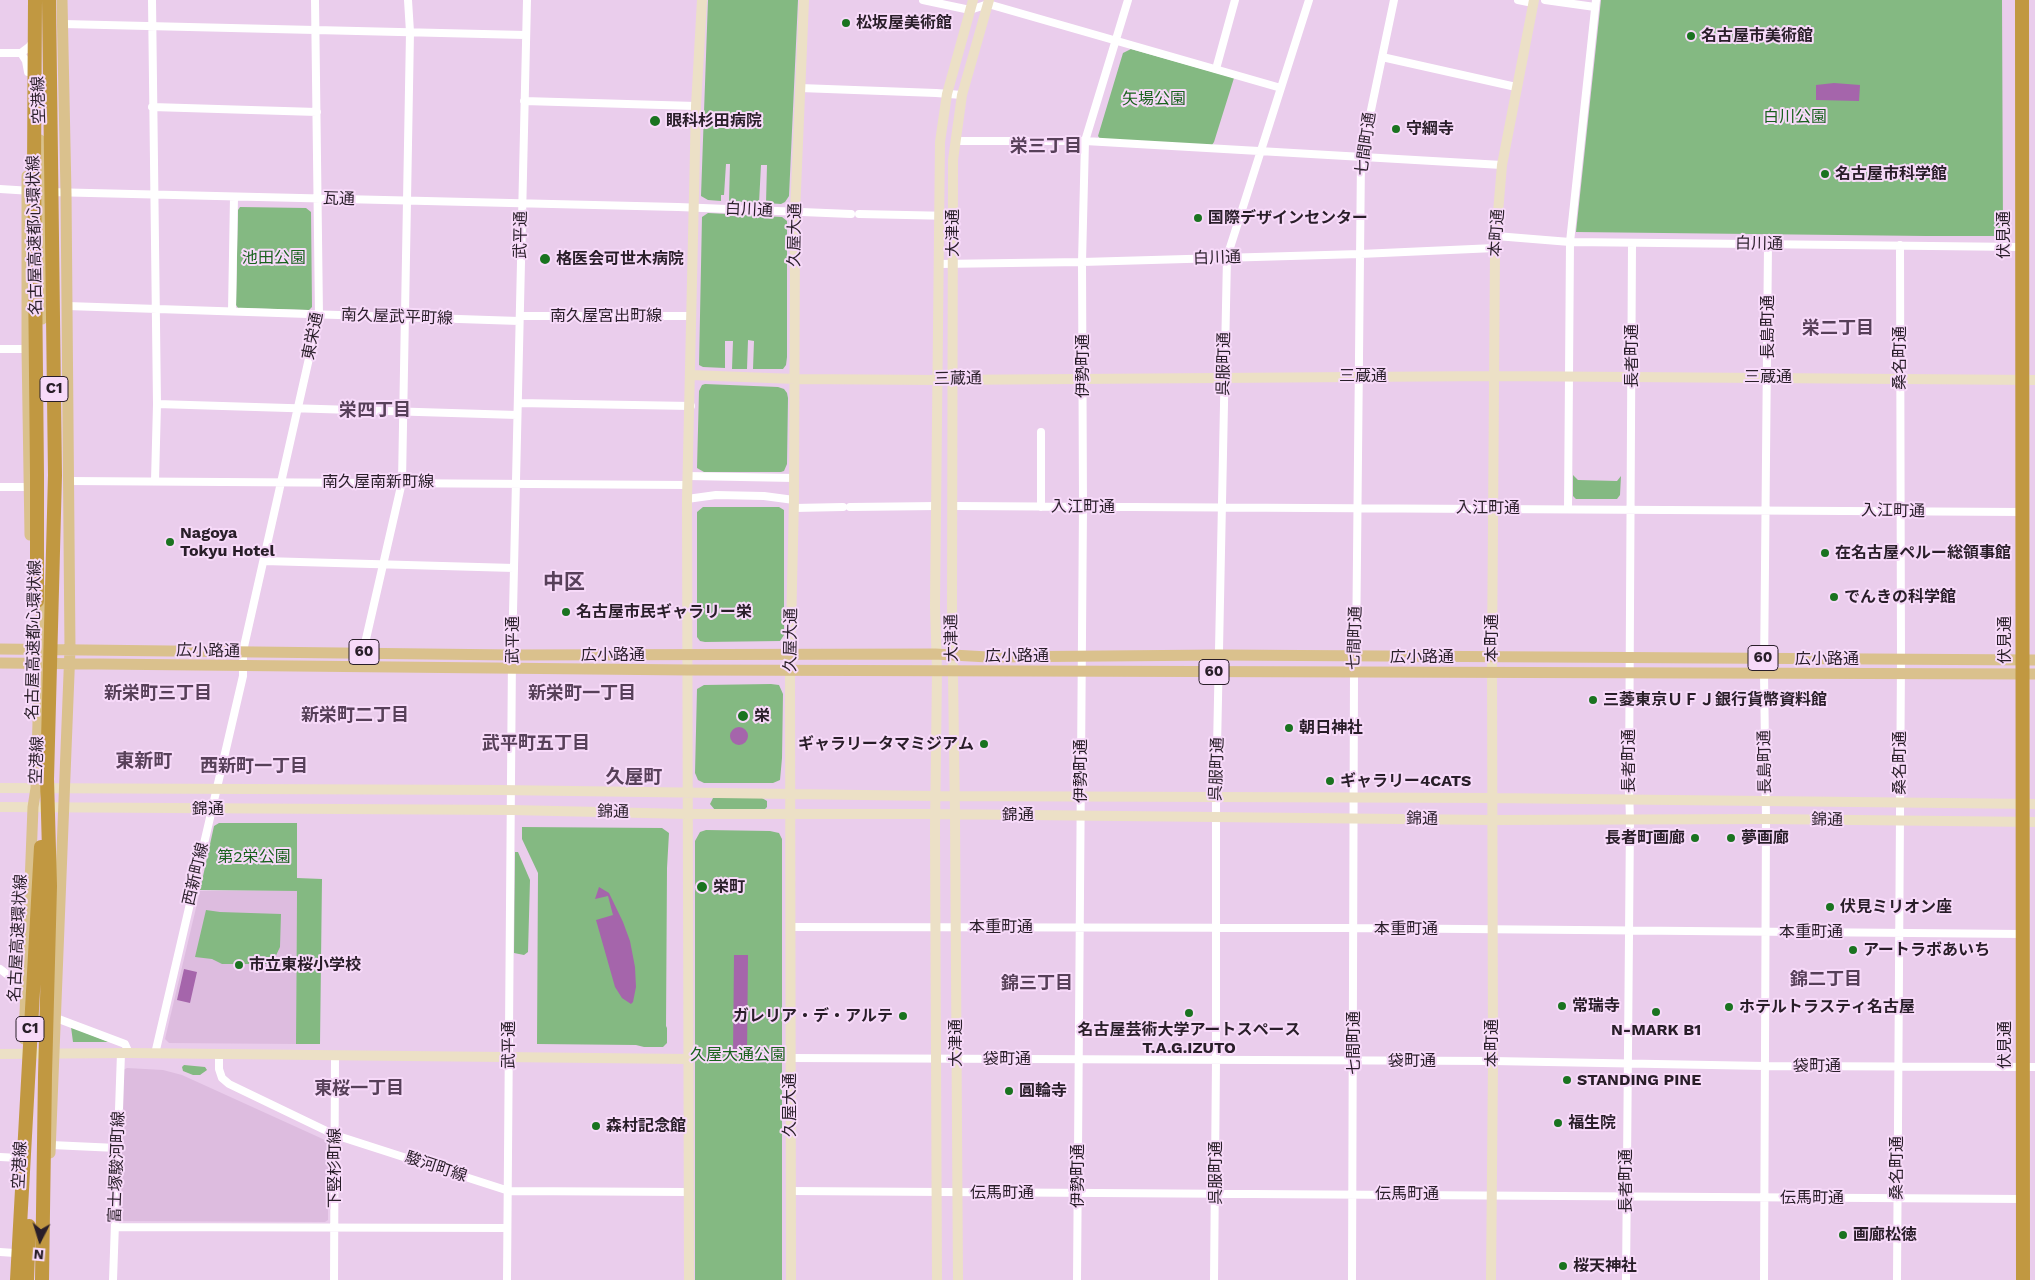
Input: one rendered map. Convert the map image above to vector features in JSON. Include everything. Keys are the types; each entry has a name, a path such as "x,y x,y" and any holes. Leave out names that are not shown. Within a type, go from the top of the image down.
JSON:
{"highway":[{"path":"35,0 34,171 37,601"},
{"name":"名古屋高速都心環状線","path":"44,1280 44,1122 50,886 47,778 55,475 49,0"},
{"name":"伏見通","path":"2022,0 2021,247 2029,380 2024,512 2029,667 2028,822 2022,934 2029,1067 2023,1199 2023,1280"},
{"name":"名古屋高速環状線","path":"17,1280 38,885 47,778"},
{"path":"27,1280 30,1054 38,934 28,918"}],"main road":[{"name":"空港線","path":"12,1280 20,1158 30,1054 25,988 36,788 42,616 42,191 35,0"},
{"name":"空港線","path":"44,1280 70,664 70,481 62,0"},
{"path":"37,61 28,72 27,349 32,593 37,601 37,610 42,616"},
{"name":"広小路通","path":"0,649 688,656 935,654 1081,657 1220,655 1901,659 2029,667"},
{"name":"広小路通","path":"0,663 688,670 1629,673 1900,673 2029,667"}],"street":[{"path":"152,0 155,481"},
{"name":"東栄通","path":"243,666 243,651 319,314 315,0"},
{"path":"363,652 402,482 410,32 408,0"},
{"name":"武平通","path":"507,1280 512,655 527,0"},
{"path":"689,1280 687,499 692,375 696,106 702,0"},
{"name":"久屋大通","path":"792,1280 790,1191 790,654 794,504 794,213 804,0"},
{"path":"923,0 971,5 989,2 1281,88"},
{"name":"伊勢町通","path":"1077,1280 1083,507 1082,262 1085,141 1128,0"},
{"path":"1216,69 1235,0"},
{"name":"呉服町通","path":"1214,1280 1216,1194 1216,797 1220,655 1223,377 1227,257 1309,0"},
{"name":"七間町通","path":"1352,1280 1354,672 1356,656 1361,158 1394,0"},
{"path":"1518,0 1534,2"},
{"path":"1544,0 1595,4 1570,242 1568,509"},
{"name":"大津通","path":"958,1280 953,671 953,160 962,95 989,2"},
{"name":"本町通","path":"1491,1280 1495,248 1502,165 1534,2"},
{"name":"大津通","path":"937,1280 935,814 937,671 935,654 940,142 947,94 971,5"},
{"path":"63,24 525,35"},
{"path":"0,53 20,53 29,48 37,36"},
{"path":"20,53 26,60 28,72"},
{"path":"1382,57 1516,87"},
{"path":"800,88 962,95"},
{"path":"524,101 696,106"},
{"path":"152,107 317,112"},
{"path":"956,141 1085,141 1502,165"},
{"name":"瓦通","path":"0,189 154,196 678,207"},
{"path":"232,311 234,197"},
{"name":"白川通","path":"678,207 794,213 953,216"},
{"name":"白川通","path":"1496,236 1570,242 2021,247"},
{"name":"長者町通","path":"1626,1280 1632,243"},
{"name":"長島町通","path":"1764,1280 1766,802 1764,673 1768,244"},
{"name":"桑名町通","path":"1897,1280 1901,659 1899,511 1900,245"},
{"name":"白川通","path":"939,264 1360,254 1495,248"},
{"path":"67,306 154,308"},
{"name":"南久屋武平町線","path":"154,308 405,318 520,319"},
{"name":"南久屋宮出町線","path":"520,319 692,316"},
{"path":"0,349 27,349"},
{"name":"三蔵通","path":"692,375 794,379 938,380 1358,376 2029,380"},
{"path":"518,403 691,406"},
{"path":"156,404 517,416"},
{"path":"1041,432 1041,506"},
{"name":"南久屋南新町線","path":"70,481 516,484 794,478"},
{"path":"0,487 29,487"},
{"path":"687,499 706,495 764,496 794,504 847,507 937,506"},
{"name":"入江町通","path":"953,506 1630,508 2024,512"},
{"path":"264,560 514,568"},
{"name":"西新町線","path":"155,1054 243,676 243,666"},
{"name":"錦通","path":"0,788 512,790 936,796 1492,798 2028,804"},
{"name":"錦通","path":"0,807 1492,820 1766,819 2028,822"},
{"name":"本重町通","path":"791,927 1354,928 2022,934"},
{"path":"0,969 25,988"},
{"path":"56,1018 125,1044 125,1053"},
{"path":"0,1054 125,1053 688,1059"},
{"name":"富士塚駿河町線","path":"113,1280 118,1148 125,1053"},
{"name":"駿河町線","path":"219,1055 219,1069 222,1078 229,1084 336,1135 509,1191 688,1192"},
{"name":"下竪杉町線","path":"334,1280 335,1056"},
{"name":"袋町通","path":"790,1058 1493,1061 1765,1066 2029,1067"},
{"path":"51,1145 118,1148"},
{"path":"0,1157 20,1158"},
{"name":"伝馬町通","path":"790,1191 2023,1199"},
{"path":"115,1226 507,1228"},
{"path":"0,1252 15,1253"}],"shaded area":[{"path":"1834,83 1860,85 1859,101 1816,100 1816,85"},
{"path":"735,727 743,727 748,732 746,743 735,745 730,740 730,732"},
{"path":"599,887 609,893 630,941 635,967 636,987 631,1004 622,998 615,987 596,920 613,915 608,896 595,899"},
{"name":"市立東桜小学校","path":"200,891 297,891 296,1044 169,1043 165,1039"},
{"path":"734,955 748,955 747,1056 733,1055"},
{"path":"184,969 197,972 190,1003 177,1000"},
{"path":"127,1068 163,1070 182,1075 325,1140 328,1144 328,1220 325,1222 122,1221 118,1217 123,1070"}],"green space":[{"path":"708,0 798,0 789,196 781,204 766,203 767,165 761,165 759,203 729,201 730,164 726,164 724,195 721,195 721,201 708,200 701,196"},
{"name":"白川公園","path":"1601,0 2002,0 2003,234 2000,236 1926,236 1576,232"},
{"name":"矢場公園","path":"1131,49 1234,78 1212,145 1101,140 1098,136 1123,53"},
{"name":"池田公園","path":"240,207 306,208 311,212 312,307 309,310 238,308 236,305 238,210"},
{"path":"708,213 782,217 787,221 787,357 786,365 783,369 753,369 754,341 748,340 747,369 732,369 733,341 725,341 725,368 703,367 699,365 702,217"},
{"path":"702,385 778,387 784,389 788,398 787,464 784,471 704,472 697,468 699,391"},
{"path":"1573,475 1578,480 1617,481 1621,476 1620,495 1617,499 1576,499 1573,496"},
{"path":"703,507 779,507 784,510 784,635 780,641 705,642 700,641 697,637 697,512"},
{"path":"704,685 779,685 783,694 780,780 773,783 704,783 698,780 695,773 697,689"},
{"path":"713,798 762,798 767,801 767,807 764,810 715,810 710,804"},
{"name":"第2栄公園","path":"219,823 297,823 297,878 322,879 320,1044 296,1044 297,891 200,890 214,826"},
{"path":"522,827 662,828 669,833 667,868 667,1043 663,1047 537,1044 538,873 522,839"},
{"name":"久屋大通公園","path":"706,830 770,831 779,833 782,839 782,1280 695,1280 695,841 700,832"},
{"path":"515,852 518,852 530,880 528,952 524,955 514,953"},
{"path":"206,910 281,914 280,947 272,964 222,964 212,959 195,957"},
{"path":"71,1027 109,1042 73,1042"},
{"path":"184,1065 205,1067 207,1070 200,1075 193,1075 183,1071 182,1067"}],"place":[{"name":"松坂屋美術館","path":"846,23"},
{"name":"名古屋市美術館","path":"1691,36"},
{"name":"眼科杉田病院","path":"655,121"},
{"name":"守綱寺","path":"1396,129"},
{"name":"名古屋市科学館","path":"1825,174"},
{"name":"国際デザインセンター","path":"1198,218"},
{"name":"格医会可世木病院","path":"545,259"},
{"name":"Nagoya Tokyu Hotel","path":"170,542"},
{"name":"在名古屋ペルー総領事館","path":"1825,553"},
{"name":"でんきの科学館","path":"1834,597"},
{"name":"名古屋市民ギャラリー栄","path":"566,612"},
{"name":"三菱東京ＵＦＪ銀行貨幣資料館","path":"1593,700"},
{"name":"栄","path":"743,716"},
{"name":"朝日神社","path":"1289,728"},
{"name":"ギャラリータマミジアム","path":"984,744"},
{"name":"ギャラリー4CATS","path":"1330,781"},
{"name":"長者町画廊","path":"1695,838"},
{"name":"夢画廊","path":"1731,838"},
{"name":"栄町","path":"702,887"},
{"name":"伏見ミリオン座","path":"1830,907"},
{"name":"アートラボあいち","path":"1853,950"},
{"name":"市立東桜小学校","path":"239,965"},
{"name":"常瑞寺","path":"1562,1006"},
{"name":"ホテルトラスティ名古屋","path":"1729,1007"},
{"name":"N-MARK B1","path":"1656,1012"},
{"name":"名古屋芸術大学アートスペース T.A.G.IZUTO","path":"1189,1013"},
{"name":"ガレリア・デ・アルテ","path":"903,1016"},
{"name":"STANDING PINE","path":"1567,1080"},
{"name":"圓輪寺","path":"1009,1091"},
{"name":"福生院","path":"1558,1123"},
{"name":"森村記念館","path":"596,1126"},
{"name":"画廊松徳","path":"1843,1235"},
{"name":"桜天神社","path":"1563,1266"}],"district":[{"name":"栄三丁目","path":"1046,147"},
{"name":"栄二丁目","path":"1838,329"},
{"name":"栄四丁目","path":"375,411"},
{"name":"中区","path":"564,583"},
{"name":"新栄町三丁目","path":"158,694"},
{"name":"新栄町一丁目","path":"582,694"},
{"name":"新栄町二丁目","path":"355,716"},
{"name":"武平町五丁目","path":"536,744"},
{"name":"東新町","path":"144,761"},
{"name":"西新町一丁目","path":"254,767"},
{"name":"久屋町","path":"634,777"},
{"name":"錦二丁目","path":"1826,980"},
{"name":"錦三丁目","path":"1037,984"},
{"name":"東桜一丁目","path":"359,1089"}]}
